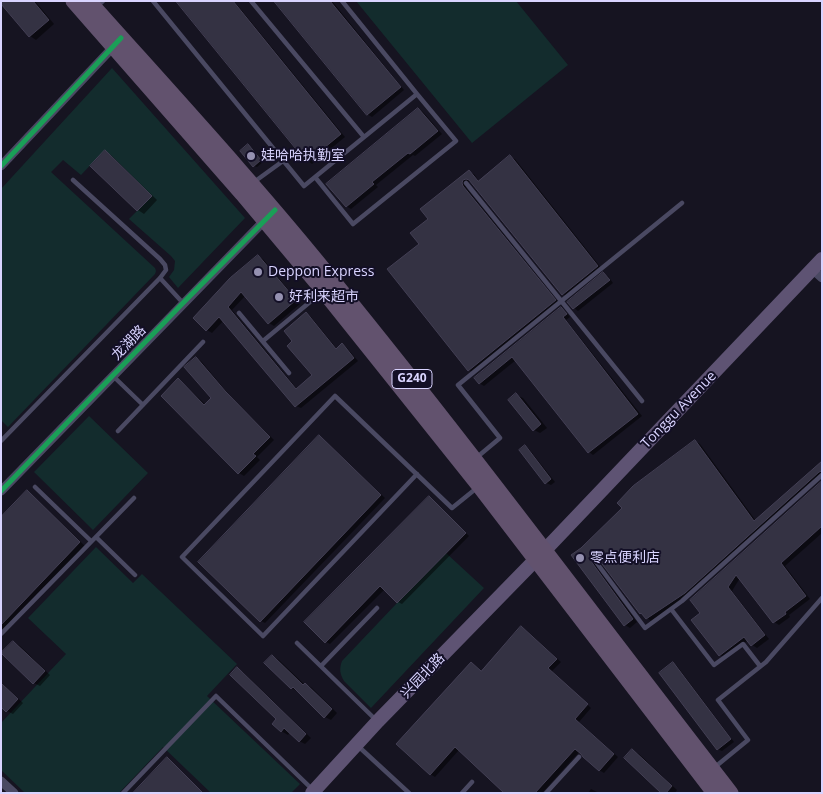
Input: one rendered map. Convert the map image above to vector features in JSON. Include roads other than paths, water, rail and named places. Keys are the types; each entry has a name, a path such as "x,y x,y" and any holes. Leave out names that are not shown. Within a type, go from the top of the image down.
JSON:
{"highway":[{"name":"G240","path":"73,1 117,43 252,184 269,215 324,292 479,486 540,555 731,793"},
{"name":"G240","path":"96,3 117,43 269,215 340,289 475,458 540,555 714,793"}],"main road":[{"name":"Tonggu Avenue","path":"540,555 819,269"},
{"name":"兴园北路","path":"313,792 540,555"}],"street":[{"path":"1,166 117,43"},
{"name":"龙湖路","path":"1,491 269,215"},
{"path":"1,781 14,793"}],"lane":[{"path":"153,1 304,186 417,94"},
{"path":"252,1 364,137"},
{"path":"315,177 353,224 456,141 342,1"},
{"path":"252,184 283,161"},
{"path":"1,441 166,270 163,262 73,180"},
{"path":"466,182 642,401"},
{"path":"475,458 500,438 458,385 682,202"},
{"path":"160,278 183,303"},
{"path":"263,341 324,292"},
{"path":"239,313 290,373"},
{"path":"118,431 203,342"},
{"path":"113,376 143,405"},
{"path":"417,474 263,636 182,557 335,396 417,474 452,508 479,486"},
{"path":"596,562 645,628 682,601 822,476"},
{"path":"35,487 92,541"},
{"path":"1,634 134,498"},
{"path":"96,537 135,574"},
{"path":"713,769 748,740 718,700 766,662 822,598"},
{"path":"321,666 377,608"},
{"path":"671,609 714,665 743,644 760,666"},
{"path":"297,643 378,722"},
{"path":"123,793 216,696 313,792"},
{"path":"357,745 408,793"},
{"path":"546,793 579,757"},
{"path":"462,793 472,782"}],"place":[{"name":"娃哈哈执勤室","path":"251,156"},
{"name":"Deppon Express","path":"258,272"},
{"name":"好利来超市","path":"279,297"},
{"name":"零点便利店","path":"580,558"}]}
